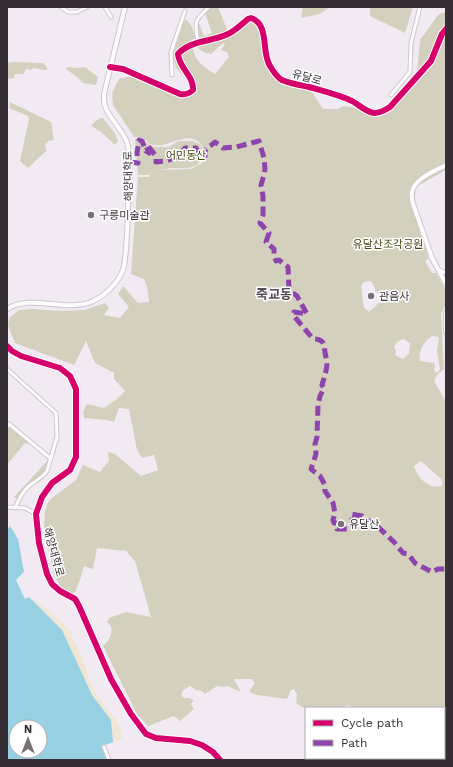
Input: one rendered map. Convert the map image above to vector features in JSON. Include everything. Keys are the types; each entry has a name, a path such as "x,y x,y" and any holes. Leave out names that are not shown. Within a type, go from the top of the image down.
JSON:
{"street":[{"path":"61,7 68,12 77,12 87,7"},
{"path":"105,7 111,17"},
{"name":"해양대학로","path":"7,309 17,304 26,302 62,305 90,302 100,297 120,277 126,239 130,162 127,142 120,128 105,106 104,94 125,7"},
{"path":"198,42 196,20 209,7"},
{"path":"391,95 410,72 411,43 420,7"},
{"path":"172,76 171,52 185,11"},
{"name":"유달로","path":"110,67 123,69 174,91 185,94 190,93 193,90 193,82 183,68 178,54 198,42 229,34 248,19 254,19 260,26 265,38 267,59 280,79 351,100 372,112 377,113 384,112 431,61 442,34 446,29"},
{"path":"446,165 419,181 412,191 413,204 432,258 446,284"},
{"path":"438,270 446,273"},
{"path":"446,313 446,332"},
{"name":"해양대학로","path":"7,346 12,352 21,356 60,368 70,376 76,389 76,457 70,470 52,483 42,497 36,514 39,543 47,574 52,584 60,591 75,599 111,678 146,734 156,738 190,741 202,745 213,752 220,760"},
{"path":"7,370 56,413 57,435 49,466 44,476 29,486 20,496 15,508"},
{"path":"7,426 9,424 50,458"},
{"path":"7,506 25,508 36,514"},
{"path":"104,747 109,760"}],"green space":[{"path":"211,7 218,7 227,29 224,33 202,39 199,37 197,23 199,23 204,36 212,33 205,13"},
{"path":"303,7 329,7 323,12 301,18"},
{"path":"370,7 413,7 405,33 370,16"},
{"name":"유달산조각공원","path":"446,12 446,170 416,187 414,202 428,256 428,259 425,261 432,273 436,273 446,291 446,304 441,314 444,369 438,374 434,381 446,402 446,729 445,707 353,707 348,705 343,707 305,708 296,703 297,695 294,689 291,690 287,699 257,695 249,692 255,683 252,679 234,679 241,692 228,686 217,686 205,694 202,691 196,690 190,686 183,690 181,695 184,698 194,700 191,704 194,709 180,721 174,716 148,726 137,714 103,646 108,641 112,631 107,622 109,618 126,612 151,617 135,561 126,551 97,548 93,569 84,566 75,592 67,595 54,575 44,528 47,504 52,498 76,480 83,465 100,472 109,461 108,452 115,454 141,476 158,470 154,455 142,458 137,450 129,409 119,408 114,422 84,418 83,412 87,404 104,408 116,400 125,391 114,379 114,373 95,363 86,341 74,365 15,343 8,326 9,318 19,310 85,310 105,303 109,308 104,315 120,318 129,307 118,294 123,286 138,303 149,302 147,287 144,279 131,274 138,177 149,177 150,172 154,170 191,169 202,163 207,155 201,144 190,138 165,144 153,145 141,138 134,137 113,105 112,93 119,79 132,76 184,96 192,94 196,85 194,79 184,66 180,57 181,54 199,44 215,40 252,21 261,34 264,59 268,66 282,81 312,92 323,109 337,109 344,106 372,113 387,107 417,72 420,40 439,14","holes":["223,43 225,44 221,50 227,52 229,57 215,74 203,66 195,57 193,48 196,46 203,52 211,54","371,281 375,291 379,294 381,301 369,312 364,308 361,287 364,282","432,336 439,337 437,351 440,370 436,373 434,363 420,361 421,350 427,340","403,339 410,343 409,354 403,359 395,355 396,350 394,347 397,342","421,461 441,479 443,483 441,486 434,487 427,483 417,474 414,466"]},
{"path":"184,20 187,20 192,27 195,38 175,53 179,67 186,75 185,77 176,68 173,55"},
{"path":"7,63 43,63 47,67 47,70 33,68 32,70 26,69 23,74 15,74 14,78 7,79"},
{"path":"85,67 98,77 96,85 83,83 65,68"},
{"path":"10,102 51,122 52,124 54,140 48,141 45,144 47,150 28,168 20,161 29,119 28,116 9,108"},
{"path":"100,118 103,118 114,132 118,141 115,145 91,125"},
{"name":"어민동산","path":"135,139 140,139 154,147 168,147 179,141 193,141 200,144 206,155 198,164 190,168 155,170 150,172 149,175 138,175"},
{"path":"10,427 29,443 25,443 7,465 7,430"},
{"path":"48,460 46,468 39,477 29,484 17,499 14,497"}],"sand":[{"path":"34,600 51,612 72,632 71,635 79,649 93,688 100,700 117,721 122,733 122,739 113,742 111,720 92,695 33,601"}],"water":[{"path":"10,526 18,539 24,572 16,580 25,599 29,597 62,630 92,695 111,720 113,742 102,746 107,760 7,760 7,530"}],"marked path":[{"path":"130,162 138,163 137,153 139,140 142,141 146,151 149,153 146,146 147,145 156,156 156,162 166,161 178,157 185,148 196,148 201,157 205,156 205,150 215,142 223,148 236,147 259,141 264,158 265,169 261,185 263,196 263,215 260,223 269,233 266,242 274,249 276,261 279,260 288,267 289,290 297,296 307,314 294,312 294,316 313,339 321,340 324,344 327,366 322,385 324,388 318,405 317,437 315,444 316,454 311,469 320,476 325,485 325,491 333,503 335,513 333,520 334,523 336,523 337,529 350,529 352,520 351,514 362,516 366,521 370,521 376,525 403,553 408,554 415,563 432,572 438,569 446,569"}],"cycle path":[{"path":"110,67 123,69 180,94 187,94 193,90 193,85 181,64 178,54 189,46 222,37 251,18 257,21 261,26 267,60 280,79 331,93 352,101 368,111 376,113 390,107 431,61 442,34 446,29"},
{"path":"7,346 21,356 60,368 70,376 76,389 76,457 70,470 52,483 42,497 36,514 39,543 47,574 52,584 60,591 75,599 111,679 131,714 146,734 156,738 190,741 202,745 213,752 220,760"}],"place":[{"name":"구릉미술관","path":"91,215"},
{"name":"관음사","path":"371,296"},
{"name":"유달산","path":"341,524"}],"district":[{"name":"죽교동","path":"274,294"}]}
